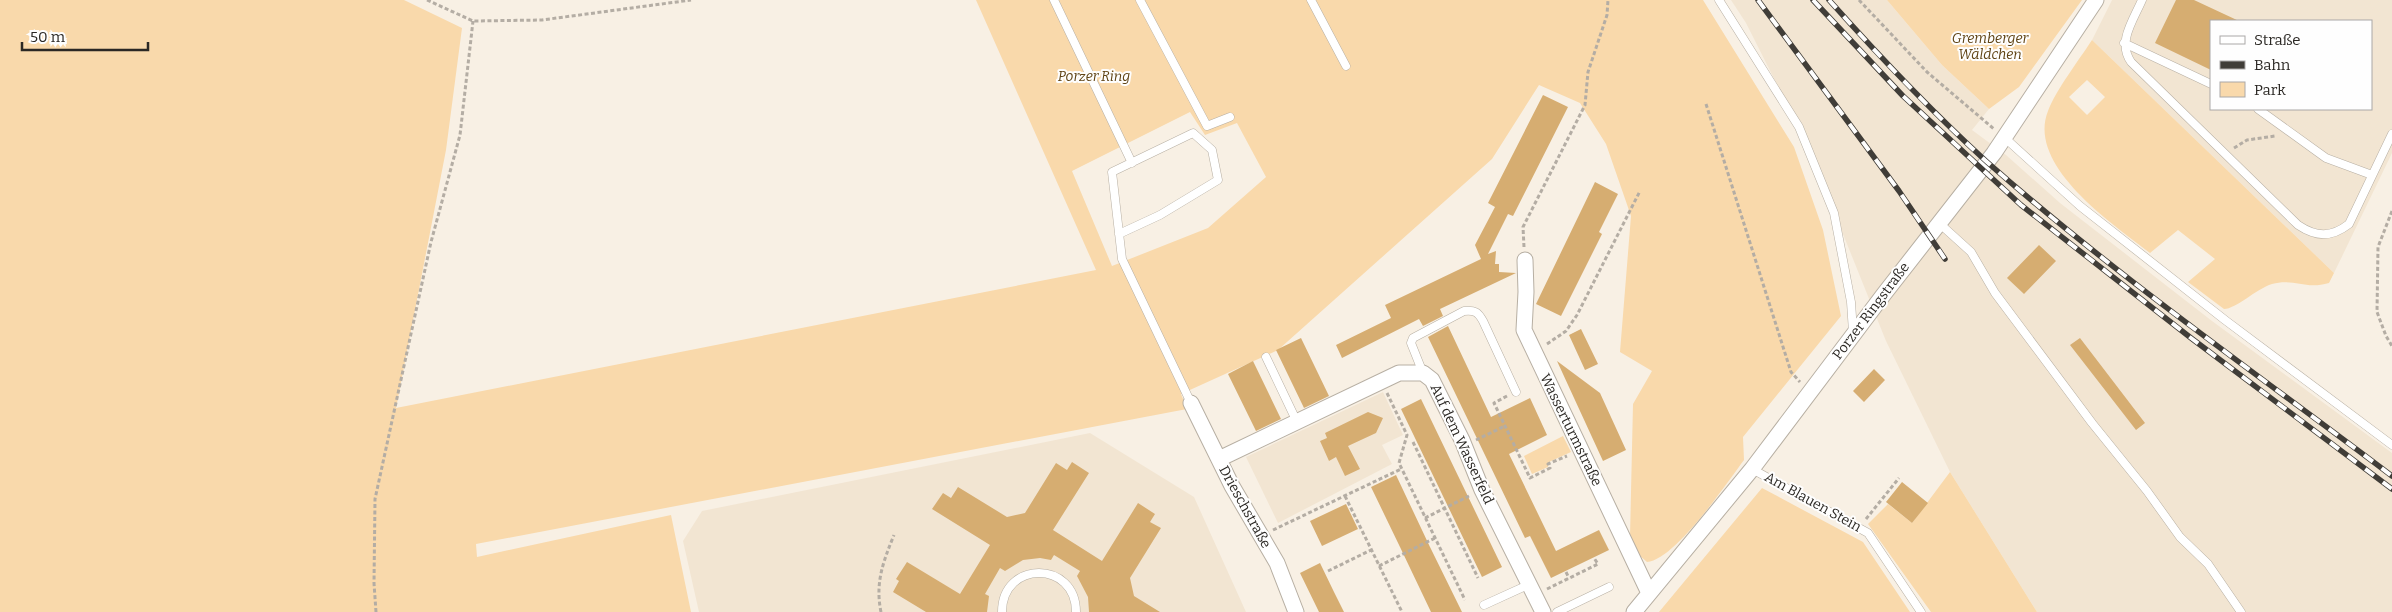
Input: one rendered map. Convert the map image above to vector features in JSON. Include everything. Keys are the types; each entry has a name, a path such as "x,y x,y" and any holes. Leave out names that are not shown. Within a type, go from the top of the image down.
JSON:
{"street":[{"name":"Porzer Ringstraße","path":"1634,612 1752,469 1853,334 2005,138 2096,0"},
{"name":"Wasserturmstraße","path":"1525,260 1524,330 1649,594"},
{"name":"Auf dem Wasserfeld","path":"1218,459 1400,373 1424,373 1432,380 1464,445 1482,490 1543,612"},
{"name":"Drieschstraße","path":"1190,403 1218,459 1277,563 1296,612"}],"lane":[{"path":"1054,0 1132,163"},
{"path":"1140,0 1207,126 1230,117"},
{"path":"1311,0 1346,66"},
{"path":"1719,0 1799,127 1834,213 1851,302 1853,334"},
{"path":"2142,0 2124,43 2124,53 2298,225 2310,233 2325,235 2338,232 2349,224 2392,134"},
{"path":"2124,43 2210,84"},
{"path":"2259,110 2326,158 2372,175"},
{"path":"1119,234 1160,215 1218,180 1212,150 1193,133 1112,172 1119,234 1122,259 1190,403"},
{"path":"2005,138 2087,212 2225,320 2392,445"},
{"path":"1939,223 1971,252 1995,293 2092,423 2147,491 2180,537 2208,564 2241,612"},
{"path":"1424,373 1411,343 1413,338 1464,311 1473,310 1478,313 1483,321 1516,392"},
{"path":"1266,357 1296,422"},
{"name":"Am Blauen Stein","path":"1752,469 1868,533 1921,612"},
{"path":"1002,612 1006,592 1014,582 1024,575 1036,572 1049,573 1069,587 1075,598 1076,612"},
{"path":"1557,612 1609,588"},
{"path":"1484,605 1533,589"}],"path":[{"path":"427,0 473,21 542,20 692,0"},
{"path":"1525,260 1523,227 1585,104 1588,72 1607,15 1608,0"},
{"path":"1859,0 1927,72 2005,138"},
{"path":"376,612 374,584 375,499 431,242 460,135 473,21"},
{"path":"1706,104 1791,372 1809,393"},
{"path":"2224,153 2247,140 2263,136 2296,136"},
{"path":"1533,352 1566,331 1577,315 1640,191"},
{"path":"2392,211 2378,247 2377,312 2392,346"},
{"path":"1382,381 1407,435 1399,463 1401,469 1465,600"},
{"path":"1516,392 1494,403 1530,478 1550,468 1548,464 1580,450"},
{"path":"1464,445 1505,426"},
{"path":"1413,442 1478,578"},
{"path":"1261,535 1401,469"},
{"path":"1859,528 1899,478"},
{"path":"1425,518 1482,490"},
{"path":"1345,495 1402,612"},
{"path":"881,612 878,585 882,566 894,535"},
{"path":"1379,566 1435,538"},
{"path":"1328,571 1372,550"},
{"path":"1533,589 1569,578 1598,564 1594,558"},
{"path":"1566,572 1569,578"}],"shaded area":[{"path":"1731,0 1887,0 1942,65 1989,109 1972,130 2006,155 2060,203 2212,321 2392,453 2392,612 2037,612 1950,472 1886,341 1806,142 1746,23"},
{"path":"2112,0 2392,0 2392,153 2334,273 2092,40"},
{"path":"1383,392 1403,435 1382,445 1392,464 1278,523 1246,457"},
{"path":"1090,433 1194,497 1246,612 699,612 683,541 702,511"}],"green space":[{"name":"Porzer Ring","path":"0,0 404,0 462,28 446,150 396,408 1096,270 976,0 1703,0 1794,147 1823,230 1841,316 1743,437 1744,460 1713,502 1671,549 1658,558 1647,562 1639,555 1630,537 1633,404 1652,371 1620,352 1631,216 1606,144 1580,103 1539,85 1492,159 1278,350 1181,394 1187,409 476,544 477,557 671,515 691,612 0,612","holes":["1190,112 1205,135 1237,123 1266,177 1208,228 1112,266 1072,171"]},
{"name":"Gremberger Wäldchen","path":"1887,0 2082,0 2019,87 1989,109 1942,65"},
{"path":"2092,40 2334,273 2329,283 2321,285 2287,282 2272,284 2234,306 2224,309 2188,282 2215,259 2178,230 2150,253 2116,227 2077,192 2061,173 2050,152 2045,132 2048,111 2052,103","holes":["2087,80 2105,97 2087,115 2069,97"]},
{"path":"1563,436 1571,452 1549,462 1548,467 1532,474 1524,456"},
{"path":"1950,472 2037,612 1931,612 1868,524 1888,504 1912,523"},
{"path":"1762,488 1863,542 1910,612 1659,612"}],"building":[{"path":"2176,0 2194,0 2237,20 2210,20 2210,70 2155,43"},
{"path":"1543,95 1568,107 1513,216 1508,214 1488,254 1496,251 1495,264 1499,264 1499,272 1516,273 1440,309 1443,316 1423,326 1419,319 1342,358 1336,345 1391,318 1385,305 1481,259 1475,245 1495,207 1488,203"},
{"path":"1595,182 1618,194 1599,232 1602,234 1561,316 1536,304"},
{"path":"2039,245 2056,261 2024,294 2007,278"},
{"path":"1448,326 1491,417 1530,398 1547,435 1509,454 1556,551 1599,530 1609,550 1551,578 1530,536 1525,538 1428,337"},
{"path":"1581,329 1598,364 1585,370 1569,335"},
{"path":"1301,338 1329,396 1304,408 1276,350"},
{"path":"2080,338 2145,423 2136,430 2070,345"},
{"path":"1253,361 1281,419 1256,431 1228,374"},
{"path":"1557,361 1600,393 1626,450 1603,461"},
{"path":"1874,369 1885,380 1864,402 1853,391"},
{"path":"1421,399 1502,567 1482,577 1401,409"},
{"path":"1368,412 1383,418 1376,433 1348,446 1360,469 1345,476 1336,457 1329,461 1320,441 1327,438 1325,433"},
{"path":"1072,462 1089,473 1053,530 1102,561 1138,503 1155,514 1150,522 1161,528 1130,578 1134,596 1160,612 1089,612 1088,597 1077,576 1080,571 1054,555 1051,560 1040,558 1023,560 1005,571 1000,568 985,594 989,596 987,612 926,612 893,592 899,581 896,579 907,562 960,594 990,545 932,509 943,493 951,498 958,487 1007,517 1025,513 1056,463 1067,470"},
{"path":"1396,475 1462,612 1431,612 1371,487"},
{"path":"1902,482 1928,503 1912,523 1886,502"},
{"path":"1346,504 1358,529 1322,546 1310,521"},
{"path":"1320,563 1344,612 1319,612 1300,573"}],"railway":[{"path":"1758,0 1899,191 1945,259"},
{"path":"1813,0 1903,96 2021,205 2191,338 2392,489"},
{"path":"1829,0 1946,123 1987,162 2036,204 2186,323 2392,476"}]}
